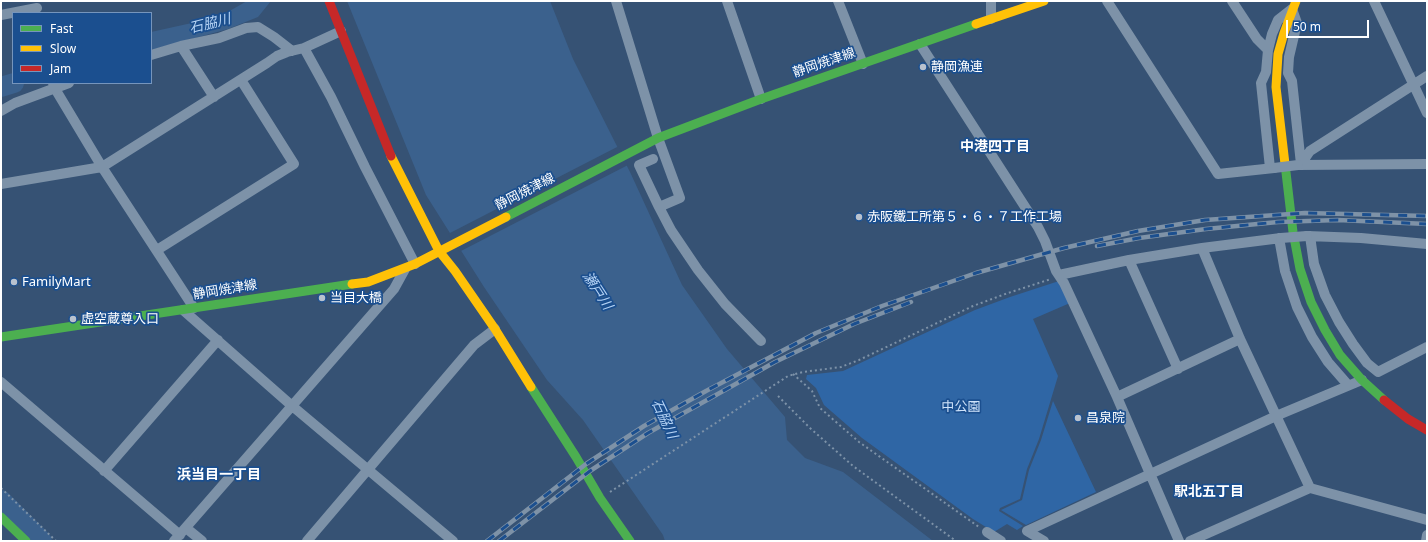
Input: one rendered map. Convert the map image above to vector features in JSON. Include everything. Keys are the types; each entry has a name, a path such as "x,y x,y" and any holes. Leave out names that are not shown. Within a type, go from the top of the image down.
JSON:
{"street":[{"path":"329,1 394,164 456,271 576,456 600,498 630,541"},
{"path":"616,1 653,140 680,198 659,206"},
{"path":"727,1 761,99"},
{"path":"991,1 991,19"},
{"name":"静岡焼津線","path":"1,337 368,282 405,269 653,140 761,99 1044,1"},
{"path":"1106,1 1218,174 1299,164 1427,164"},
{"path":"1232,1 1257,39 1268,50"},
{"path":"1374,1 1427,113"},
{"path":"842,3 863,64"},
{"path":"1272,168 1261,83 1266,72 1268,50 1272,34 1278,20 1294,5"},
{"path":"1294,5 1297,23 1289,57 1288,73 1292,81 1299,164"},
{"path":"1294,5 1278,54 1276,87 1293,232 1300,269 1311,302 1340,355 1362,380 1388,404 1408,419 1427,430"},
{"path":"14,12 37,7"},
{"path":"1,15 12,13"},
{"path":"152,54 219,38 246,28 258,27 274,36 292,51"},
{"path":"1,184 102,167 277,56 304,48 341,31"},
{"path":"920,44 1038,227 1059,276 1064,283 1116,397 1179,541"},
{"path":"181,46 214,97"},
{"path":"304,48 331,97 415,264"},
{"path":"1299,164 1310,151 1427,76"},
{"path":"157,250 294,164 241,80"},
{"path":"1,111 54,85 102,167 194,308"},
{"path":"653,159 639,165 671,230 698,270 725,304 761,341"},
{"path":"1059,276 1129,260 1202,248 1280,238 1308,236 1361,238 1427,244"},
{"path":"1308,236 1314,264 1325,295 1339,322 1367,363 1378,372 1427,348"},
{"path":"1280,238 1285,271 1297,307 1312,337 1328,362 1348,385"},
{"path":"1202,248 1240,339 1310,488"},
{"path":"1129,260 1178,369"},
{"path":"180,534 291,405 394,289 405,269"},
{"path":"183,310 291,405 453,541"},
{"path":"307,541 474,346 495,329"},
{"path":"1116,397 1240,339"},
{"path":"104,471 218,340"},
{"path":"1044,541 1027,532 1276,416 1362,380"},
{"path":"1,382 180,534 202,541"},
{"path":"1190,541 1310,488 1427,520"},
{"path":"1,517 26,541"},
{"path":"987,532 1001,541"},
{"path":"1426,541 1427,535"}],"path":[{"path":"605,495 788,376 841,366 859,360 973,306 1059,276"},
{"path":"793,374 812,391 820,408 859,442 970,522 987,532"},
{"path":"778,396 810,428 853,466 956,541"},
{"path":"1,488 56,541"}],"green space":[{"name":"中公園","path":"1059,281 1070,303 1033,319 1058,376 1039,439 1027,469 1020,499 1000,508 999,511 1023,526 1017,530 1007,524 994,532 973,519 862,438 824,405 816,388 806,379 807,375 843,371 975,310"},
{"path":"1053,401 1096,492 1026,525 1001,510 1022,500 1029,470 1041,440"}],"water":[{"path":"247,1 271,1 258,17 228,29 152,50 152,32 219,17"},
{"name":"瀬戸川","path":"347,1 550,1 573,59 630,172 682,285 727,349 785,417 787,440 805,458 843,472 933,541 665,541 663,535 583,420 547,380 484,287 426,195"}],"pier":[{"path":"619,146 628,165 459,252 448,234"}],"waterway":[{"name":"石脇川","path":"1,87 12,84"},
{"name":"石脇川","path":"1,500 42,541"}],"railway":[{"path":"487,541 586,464 644,426 706,391 816,333 882,306 976,273 1064,248 1138,231 1205,220 1305,213 1427,216"},
{"path":"1097,246 1139,238 1206,229 1278,222 1338,220 1427,224"},
{"path":"499,541 590,471 648,433 775,362 854,324 911,302"}],"traffic: fast":[{"path":"506,217 658,138 761,99 976,24"},
{"path":"1285,164 1293,232 1300,269 1311,302 1340,355 1362,380 1384,400"},
{"path":"1,337 352,284"},
{"path":"531,387 576,457 600,498 630,541"},
{"path":"1,517 26,541"}],"traffic: slow":[{"path":"976,24 1044,1"},
{"path":"1285,164 1276,87 1278,54 1296,1"},
{"path":"391,156 439,251 455,271 495,329 531,387"},
{"path":"352,284 368,282 415,264 506,217"}],"traffic: jam":[{"path":"329,1 391,156"},
{"path":"1384,400 1408,419 1427,430"}],"place":[{"name":"静岡漁連","path":"923,67"},
{"name":"赤阪鐵工所第５・６・７工作工場","path":"859,217"},
{"name":"FamilyMart","path":"14,282"},
{"name":"当目大橋","path":"322,298"},
{"name":"虚空蔵尊入口","path":"73,319"},
{"name":"昌泉院","path":"1078,418"}],"district":[{"name":"中港四丁目","path":"995,147"},
{"name":"浜当目一丁目","path":"219,475"},
{"name":"駅北五丁目","path":"1209,492"}]}
